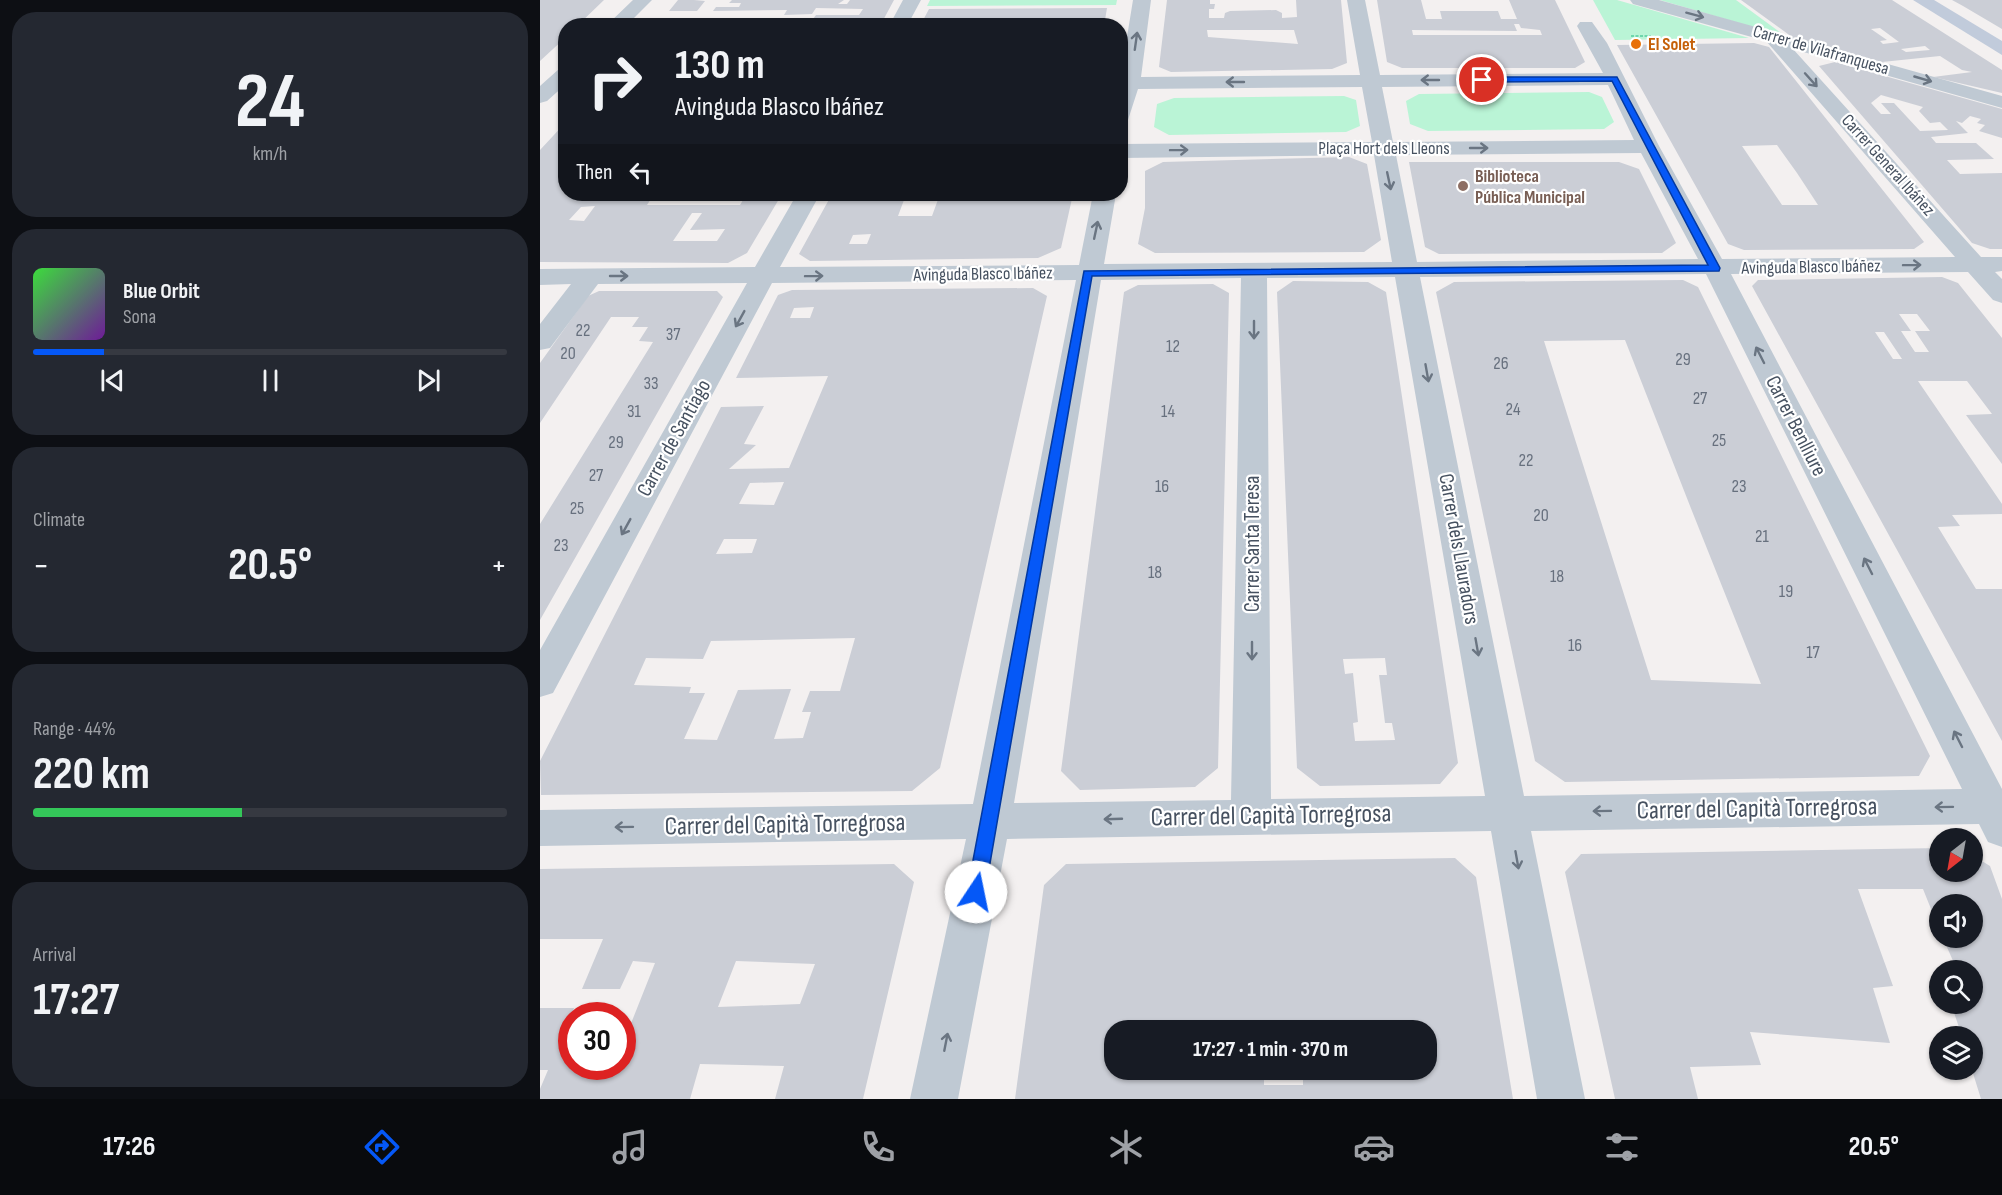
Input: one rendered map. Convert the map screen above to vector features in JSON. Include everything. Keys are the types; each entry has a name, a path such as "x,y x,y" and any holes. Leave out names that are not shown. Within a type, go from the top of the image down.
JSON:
{"main road":[{"path":"1922,0 2002,48"}],"street":[{"path":"624,18 643,0"},
{"path":"902,18 912,0"},
{"path":"1128,89 1142,0"},
{"name":"Carrer dels Llauradors","path":"1356,0 1561,1099"},
{"name":"Carrer de Vilafranquesa","path":"1639,0 2002,102"},
{"name":"Carrer Benlliure","path":"1586,26 1598,43 1648,146 1715,268 1999,814"},
{"name":"Carrer General Ibáñez","path":"1772,37 1977,264 2002,295"},
{"path":"1130,82 1614,79"},
{"path":"540,97 558,80"},
{"name":"Plaça Hort dels Lleons","path":"1128,151 1648,146"},
{"name":"Carrer de Santiago","path":"540,683 804,201"},
{"path":"934,1099 990,823 1087,273 1102,201"},
{"name":"Avinguda Blasco Ibáñez","path":"540,277 2002,264"},
{"name":"Carrer Santa Teresa","path":"1251,816 1254,272"},
{"path":"540,342 590,277"},
{"name":"Carrer del Capità Torregrosa","path":"540,828 990,823 1508,812 1999,814"}],"green space":[{"path":"930,0 1117,0 1116,5 927,6"},
{"path":"1593,0 1617,0 1749,38 1615,40"},
{"path":"1660,0 1736,0 1785,36 1770,32"},
{"path":"1589,92 1602,97 1614,122 1604,129 1428,131 1410,124 1406,101 1419,94"},
{"path":"1344,96 1356,100 1360,126 1346,132 1169,135 1154,127 1157,104 1174,98"}],"building":[{"path":"540,0 604,0 585,18 558,18 558,44 540,61"},
{"path":"678,0 705,1 697,11 669,11"},
{"path":"732,0 844,0 838,4 847,4 850,0 894,0 884,18 814,18 816,15 859,15 863,9 816,8 812,14 784,15 787,10 713,11 716,7 739,7 741,3 729,3"},
{"path":"1167,0 1210,0 1210,4 1215,4 1214,9 1209,9 1209,18 1224,18 1225,13 1230,11 1276,10 1282,13 1282,18 1297,17 1296,0 1341,0 1347,63 1332,69 1171,72 1159,67","holes":["1207,30 1294,30 1298,44 1208,37"]},
{"path":"1377,0 1421,0 1426,19 1442,19 1440,11 1498,11 1501,19 1517,19 1509,0 1555,0 1585,62 1575,68 1402,68 1387,62","holes":["1514,24 1519,24 1521,28 1540,30 1542,35 1413,35 1412,30 1517,31"]},
{"path":"1741,0 1892,0 2002,70 2002,93 1933,77 1972,72 1962,70 1940,56 1882,62 1792,37","holes":["1880,28 1899,42 1883,44 1880,41 1887,40 1871,29","1925,46 1930,50 1906,52 1901,49"]},
{"path":"1952,0 2002,0 2002,29 1963,6"},
{"path":"1107,8 1105,18 924,18 929,9"},
{"path":"1754,43 1769,47 1924,242 1914,249 1744,250 1728,244 1617,45","holes":["1777,145 1818,205 1782,205 1742,146"]},
{"path":"1835,62 2002,109 2002,138 1979,131 1985,125 1977,123 1981,119 1970,116 1962,123 1956,121 1968,133 1931,137 1936,143 1976,143 1994,159 1947,160 1960,174 2002,173 2002,249 1990,249 1972,243 1819,66","holes":["1881,95 1923,107 1919,111 1930,123 1940,122 1948,130 1920,131 1894,103 1881,103 1891,114 1881,114 1871,103"]},
{"path":"558,131 558,201 650,201 647,205 740,205 742,201 778,201 747,253 728,263 540,262 540,150","holes":["595,206 584,221 569,220 581,207","692,213 702,213 690,230 725,229 717,241 673,241"]},
{"path":"1349,157 1367,164 1381,240 1364,252 1155,253 1138,244 1145,208 1145,171 1163,162"},
{"path":"1409,162 1619,162 1639,169 1676,243 1662,253 1439,254 1425,247"},
{"path":"828,201 904,201 898,216 932,216 937,201 1071,201 1061,248 1038,258 810,261 799,254","holes":["871,234 867,244 849,244 853,235"]},
{"path":"1942,277 1958,283 2002,338 2002,464 1966,415 1992,414 1967,381 1918,381 2002,504 2002,514 1952,515 1960,526 1938,527 1976,589 2002,589 2002,741 1752,286 1758,280","holes":["1899,314 1917,314 1930,331 1915,331 1929,352 1915,352 1901,331 1911,331","1875,332 1884,332 1902,359 1893,359"]},
{"path":"1683,280 1698,287 1930,756 1919,776 1565,782 1535,761 1436,292 1454,282","holes":["1625,340 1761,684 1651,680 1544,341"]},
{"path":"1293,281 1368,282 1386,292 1458,763 1440,784 1320,786 1297,768 1277,292","holes":["1385,658 1387,675 1379,675 1385,723 1392,723 1395,740 1355,741 1353,723 1358,722 1353,673 1345,674 1343,659"]},
{"path":"1213,284 1229,293 1218,768 1195,787 1080,790 1061,771 1124,292 1138,285"},
{"path":"1033,288 1047,296 940,768 912,791 541,795 540,761 721,407 764,406 744,444 756,445 729,469 789,468 828,376 736,378 778,295 792,290","holes":["814,307 810,318 790,318 794,308","784,482 774,505 739,504 750,483","724,539 757,539 752,553 716,554","855,638 840,691 810,691 802,712 811,712 803,738 774,739 791,689 738,690 717,740 684,739 705,693 689,693 691,687 634,685 646,658 703,659 711,641"]},
{"path":"599,291 717,291 723,297 540,620 540,524 653,342 639,341 648,327 632,327 639,317 611,317 540,423 540,363 588,296"},
{"path":"1929,848 1929,882 1983,882 1983,862 1990,866 2002,899 2002,1099 1981,1099 1975,1080 1983,1080 1983,1026 1959,1026 1954,1014 1983,1014 1983,960 1953,960 1947,948 1983,948 1983,894 1929,894 1929,904 1923,889 1858,889 1893,986 1873,988 1890,1043 1750,1032 1761,1065 1690,1067 1698,1099 1615,1099 1565,872 1581,854"},
{"path":"1455,858 1476,877 1513,1099 1015,1099 1044,885 1066,864"},
{"path":"894,864 914,882 863,1099 775,1099 784,1066 700,1064 690,1099 540,1099 540,1089 548,1070 540,1070 540,1008 558,1008 558,1080 636,1080 636,1011 655,963 633,961 620,989 582,989 603,939 540,939 540,869","holes":["736,961 815,964 800,1004 718,1007"]}],"place":[{"name":"El Solet","path":"1636,44"},
{"name":"Biblioteca Pública Municipal","path":"1463,186"}],"route":[{"path":"976,892 1087,273 1715,268 1614,79 1482,80"}]}
